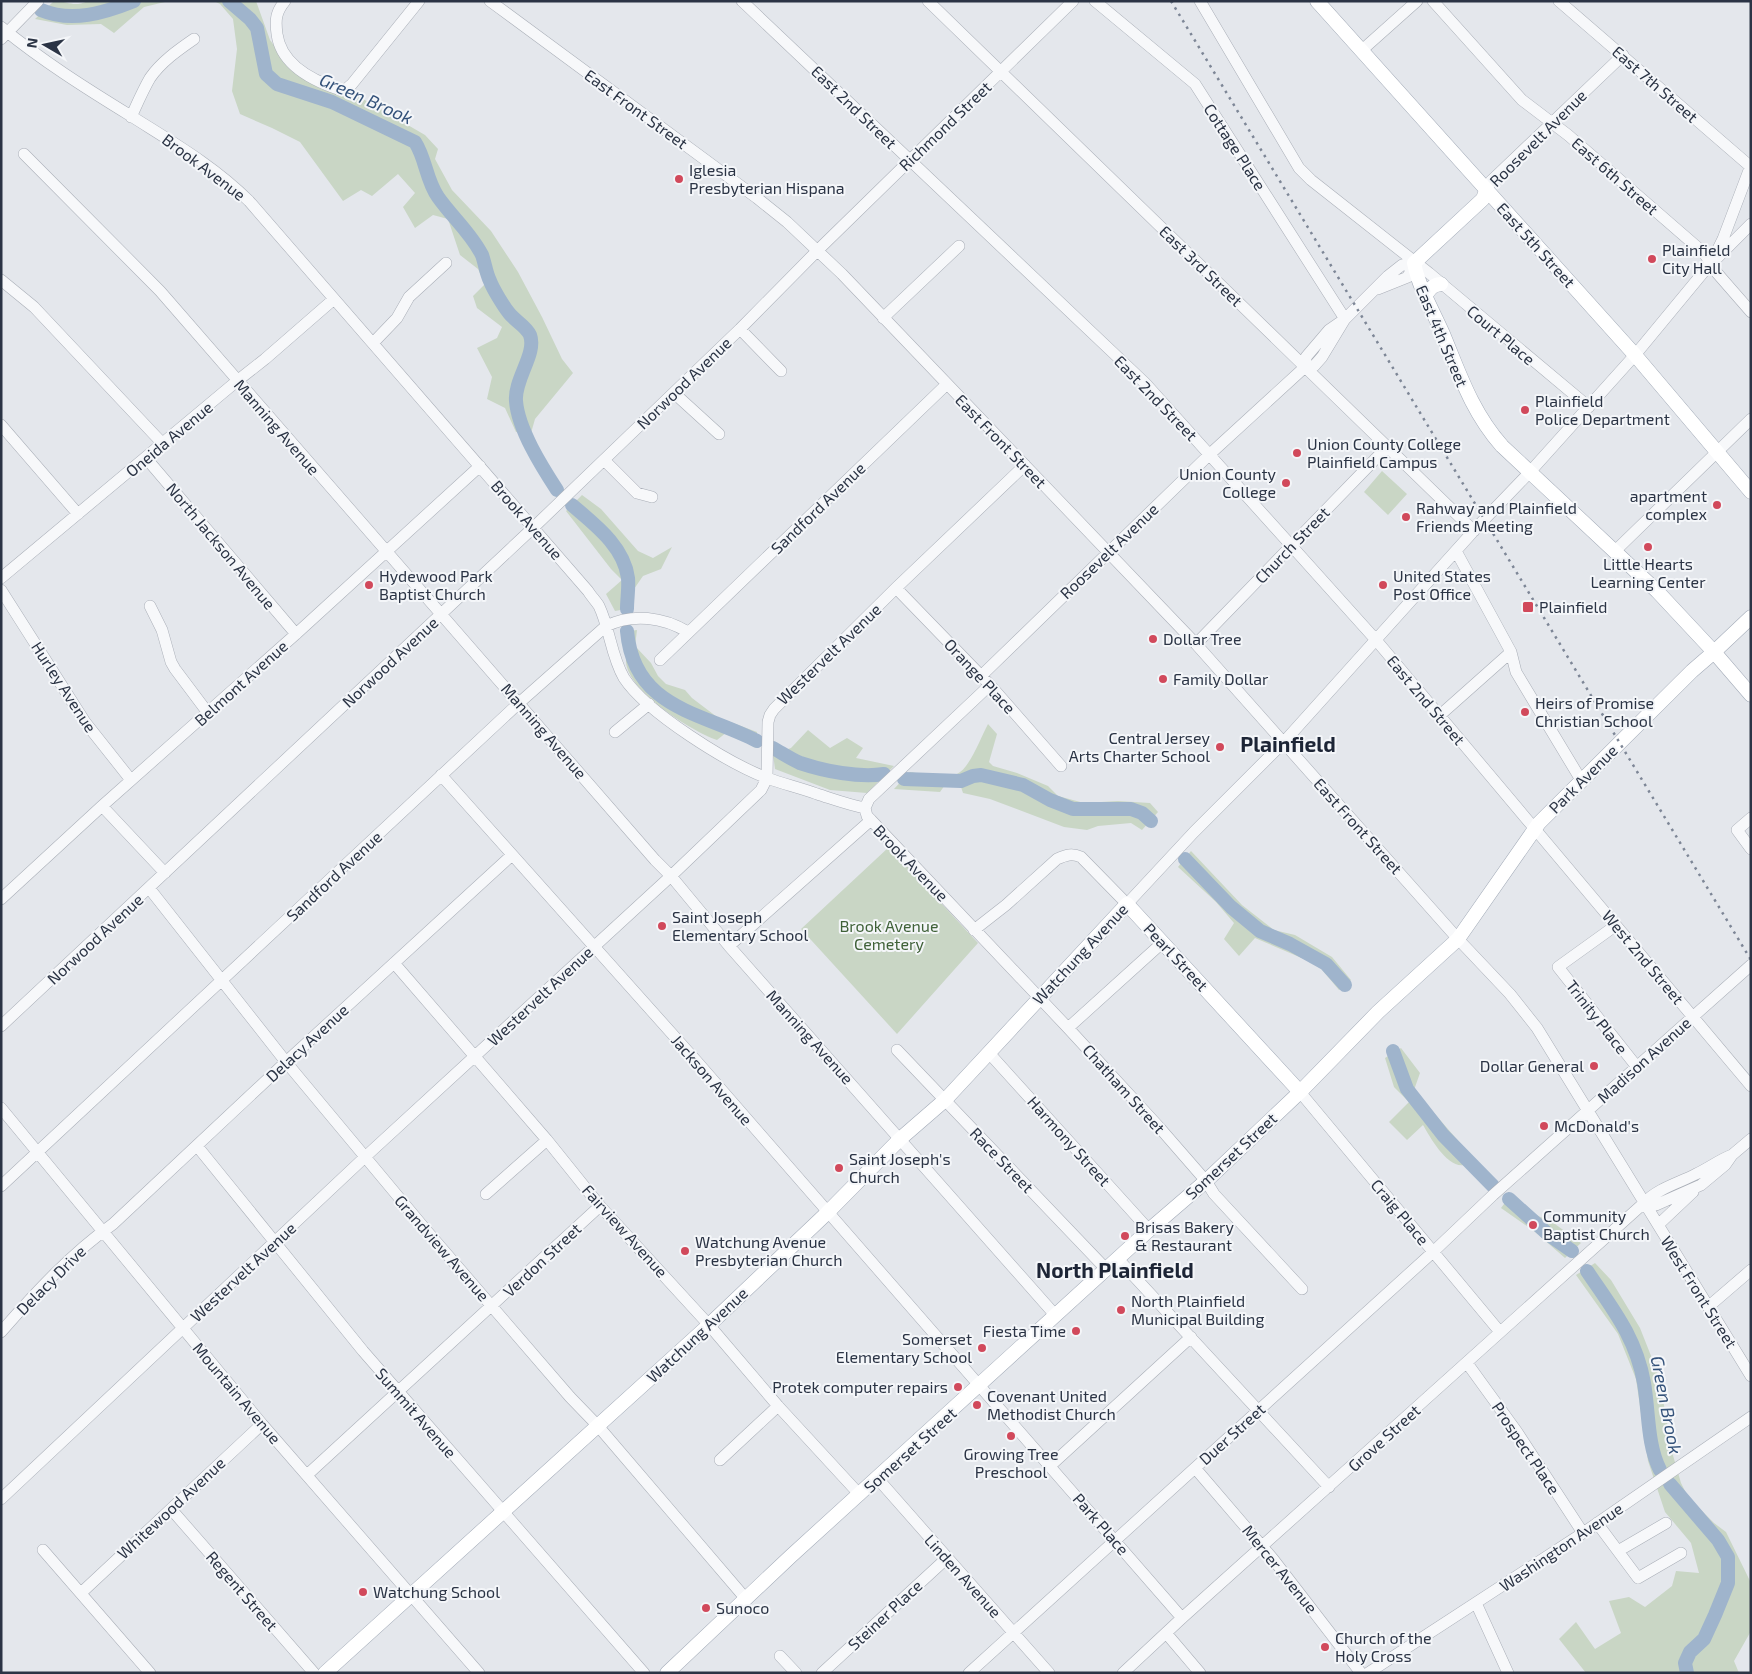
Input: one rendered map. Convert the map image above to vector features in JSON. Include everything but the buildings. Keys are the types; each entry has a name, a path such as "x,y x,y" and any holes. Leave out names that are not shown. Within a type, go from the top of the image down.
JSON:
{"main road":[{"name":"East 5th Street","path":"1317,1 1635,355 1751,492"},
{"name":"Roosevelt Avenue","path":"1414,263 1483,199 1486,190"},
{"name":"East 4th Street","path":"1414,263 1417,278 1466,391 1488,431 1529,473 1657,591 1751,695"},
{"path":"1426,296 1430,288 1441,284"},
{"name":"Park Avenue","path":"1458,939 1535,828 1692,671 1751,617"},
{"name":"Pearl Street","path":"1127,904 1300,1092"},
{"name":"Watchung Avenue","path":"325,1673 709,1325 827,1213 900,1139 945,1100 1127,904"},
{"name":"Somerset Street","path":"667,1673 1106,1269 1206,1181 1300,1092 1378,1012 1458,939"}],"street":[{"path":"3,33 38,1"},
{"path":"285,1 278,11 276,25 278,42 286,57 311,77 335,88 345,90 352,84 419,1"},
{"name":"East Front Street","path":"490,1 757,198 818,250 1196,644 1458,939"},
{"name":"East 2nd Street","path":"742,1 1145,383 1376,640 1535,828"},
{"name":"East 3rd Street","path":"928,1 1474,531"},
{"name":"Cottage Place","path":"1095,1 1195,84 1345,319"},
{"name":"East 4th Street","path":"1200,1 1299,168 1310,180 1414,263"},
{"path":"1361,51 1417,1"},
{"name":"East 6th Street","path":"1433,1 1522,100 1553,122 1704,253 1751,312"},
{"name":"East 7th Street","path":"1559,1 1751,166"},
{"name":"Richmond Street","path":"818,250 1069,3"},
{"name":"Brook Avenue","path":"3,33 177,144 234,185 250,201 588,591 611,624 615,659 624,678 639,696 674,725 730,760 767,778 865,808 867,816 1040,997"},
{"path":"131,116 149,80 157,69 176,52 194,40"},
{"name":"Roosevelt Avenue","path":"1486,190 1491,181 1623,55"},
{"name":"Manning Avenue","path":"24,154 160,291 655,860 671,876 729,946 1056,1316"},
{"name":"Watchung Avenue","path":"1127,904 1191,835 1284,743 1635,355 1711,263 1723,239 1751,166"},
{"path":"1711,263 1751,224"},
{"path":"883,318 959,246"},
{"name":"Norwood Avenue","path":"1,1026 557,506 740,329 818,250"},
{"path":"374,342 397,318 409,297 446,263"},
{"name":"Roosevelt Avenue","path":"865,808 868,799 900,770 1108,552 1210,454 1305,367 1314,366 1322,357 1345,319 1374,290 1402,265 1414,263"},
{"name":"Court Place","path":"1414,263 1589,406"},
{"path":"1,280 34,307 162,444"},
{"name":"Oneida Avenue","path":"1,578 265,359 334,299"},
{"path":"740,329 781,371"},
{"name":"Sandford Avenue","path":"660,660 947,384"},
{"path":"674,393 718,434"},
{"path":"1614,552 1751,419"},
{"path":"1,425 78,514"},
{"name":"Church Street","path":"1196,644 1388,446"},
{"name":"North Jackson Avenue","path":"146,458 296,634"},
{"path":"604,460 636,493 652,497"},
{"name":"Westervelt Avenue","path":"1,1499 365,1157 671,876 761,790 767,778 768,722 770,714 774,709 896,588 1025,465"},
{"name":"Belmont Avenue","path":"1,898 296,634 480,466"},
{"path":"1456,551 1511,652 1516,672 1581,780"},
{"name":"Orange Place","path":"896,588 986,680 1061,766"},
{"name":"Hurley Avenue","path":"1,590 85,722 131,780"},
{"path":"150,606 162,630 171,662 208,713"},
{"path":"611,624 639,618 667,621 688,632"},
{"name":"Sandford Avenue","path":"1,1186 519,703 611,624"},
{"path":"1439,716 1511,652"},
{"path":"615,732 649,704"},
{"name":"Jackson Avenue","path":"441,776 699,1064 979,1386"},
{"path":"102,806 166,873"},
{"path":"1751,818 1737,830 1751,849"},
{"path":"729,946 871,820"},
{"name":"West 2nd Street","path":"1535,828 1615,926 1751,1086"},
{"name":"Pearl Street","path":"974,930 1006,905 1057,859 1066,855 1073,854 1081,857 1127,904"},
{"name":"Delacy Avenue","path":"103,1232 512,855"},
{"name":"Grandview Avenue","path":"149,888 286,1062 365,1157 746,1599"},
{"name":"Trinity Place","path":"1615,926 1558,966 1637,1067"},
{"name":"West Front Street","path":"1458,939 1510,994 1537,1028 1751,1376"},
{"path":"1068,1028 1162,942"},
{"name":"Fairview Avenue","path":"394,963 547,1140 600,1206 860,1495"},
{"name":"Madison Avenue","path":"1493,1195 1751,965"},
{"name":"Chatham Street","path":"1040,997 1206,1181 1214,1194 1302,1289"},
{"name":"Race Street","path":"897,1050 1106,1269"},
{"name":"Harmony Street","path":"989,1053 1149,1230"},
{"name":"Craig Place","path":"1300,1092 1500,1332"},
{"name":"Mountain Avenue","path":"1,1108 262,1424 479,1673"},
{"path":"1658,1225 1751,1139"},
{"path":"486,1194 547,1140"},
{"name":"Summit Avenue","path":"197,1146 274,1243 398,1392 644,1673"},
{"name":"Grove Street","path":"1123,1673 1652,1194 1697,1174 1732,1155"},
{"path":"1644,1203 1656,1205 1701,1185"},
{"name":"Duer Street","path":"969,1673 1433,1252 1493,1195"},
{"name":"Verdon Street","path":"307,1475 600,1206"},
{"name":"Delacy Drive","path":"1,1332 41,1288 92,1239 103,1232"},
{"path":"1118,1259 1329,1487"},
{"path":"1708,1307 1751,1270"},
{"path":"1050,1466 1191,1337"},
{"name":"Prospect Place","path":"1467,1363 1519,1434 1583,1533"},
{"name":"Park Place","path":"979,1386 1182,1618"},
{"path":"720,1460 778,1406"},
{"name":"Washington Avenue","path":"1368,1673 1583,1533 1751,1417"},
{"name":"Whitewood Avenue","path":"80,1593 262,1424"},
{"name":"Mercer Avenue","path":"1195,1468 1262,1546 1361,1673"},
{"name":"Linden Avenue","path":"878,1479 1049,1673"},
{"name":"Regent Street","path":"171,1509 314,1673"},
{"path":"1597,1523 1638,1578 1681,1553"},
{"path":"1618,1552 1666,1523"},
{"path":"43,1550 150,1673"},
{"name":"Steiner Place","path":"822,1673 947,1558"},
{"path":"1476,1603 1508,1673"},
{"path":"1166,1633 1200,1673"},
{"path":"780,1656 796,1673"}],"green space":[{"path":"54,1 74,4 88,1 169,1 144,7 114,33 101,24 67,25 35,19"},
{"path":"214,1 256,1 270,40 287,63 320,86 351,92 425,135 438,149 435,159 452,190 491,231 518,272 562,359 573,373 535,419 531,433 516,432 505,408 487,399 492,377 477,348 497,338 502,327 477,308 473,296 485,284 478,269 460,255 448,219 433,215 415,228 403,207 415,193 398,174 372,196 361,190 343,201 300,142 240,114 232,91 237,49 233,19 220,4"},
{"path":"1382,471 1407,494 1388,515 1364,492"},
{"path":"582,495 601,509 638,551 653,558 672,547 661,569 643,576 634,589 632,608 615,611 606,594 622,580 611,569 566,511"},
{"path":"637,630 635,646 651,663 658,676 666,684 685,690 692,698 717,717 757,732 756,748 727,732 717,740 706,735 677,719 649,697 637,685 629,673 626,662 630,631"},
{"path":"988,724 997,734 989,762 993,766 1017,773 1048,786 1058,796 1084,803 1118,801 1150,803 1158,812 1142,830 1131,823 1098,826 1087,830 1064,827 990,799 963,793 961,787 945,785 940,792 894,789 910,772 940,777 952,776 962,771 975,752"},
{"path":"808,730 830,748 847,738 863,748 856,758 894,766 867,793 830,790 775,769 773,754 791,748"},
{"name":"Brook Avenue Cemetery","path":"889,847 978,943 897,1034 801,929"},
{"path":"1191,851 1242,905 1274,930 1295,935 1332,957 1351,980 1339,990 1318,965 1255,938 1239,956 1224,939 1234,923 1216,902 1178,867"},
{"path":"1401,1048 1420,1073 1414,1090 1474,1159 1468,1164 1458,1165 1445,1157 1423,1125 1407,1140 1389,1122 1409,1102 1394,1087 1385,1058"},
{"path":"1510,1196 1526,1210 1555,1224 1581,1243 1565,1258 1534,1231 1501,1208"},
{"path":"1595,1263 1611,1280 1640,1328 1657,1371 1670,1445 1681,1483 1688,1497 1714,1523 1726,1532 1751,1583 1751,1631 1734,1661 1739,1673 1586,1673 1559,1639 1576,1622 1595,1649 1621,1633 1609,1601 1629,1597 1645,1607 1672,1586 1676,1571 1699,1573 1691,1543 1665,1512 1648,1461 1636,1379 1618,1334 1576,1275"}],"waterway":[{"name":"Green Brook","path":"41,10 64,16 88,15 100,13 134,1"},
{"name":"Green Brook","path":"229,1 250,19 257,28 266,74 277,84 332,102 415,142 422,155 428,177 438,197 478,247 487,275 504,307 530,335 530,350 518,384 516,401 526,435 557,490"},
{"name":"Green Brook","path":"572,505 607,537 621,556 628,578 627,609"},
{"name":"Green Brook","path":"627,631 632,657 642,677 656,692 693,714 757,741"},
{"name":"Green Brook","path":"773,748 800,763 820,769 864,775 884,774"},
{"name":"Green Brook","path":"904,779 961,781 981,775 1023,785 1050,800 1073,809 1131,809 1142,813 1151,821"},
{"name":"Green Brook","path":"1185,859 1231,907 1260,931 1290,944 1326,964 1345,985"},
{"name":"Green Brook","path":"1393,1051 1407,1089 1443,1135 1493,1186"},
{"name":"Green Brook","path":"1509,1199 1549,1235 1572,1251"},
{"name":"Green Brook","path":"1587,1271 1622,1324 1635,1351 1644,1383 1653,1450 1660,1470"},
{"name":"Green Brook","path":"1670,1484 1718,1540 1728,1557 1728,1583 1704,1639 1690,1652 1685,1663 1687,1673"}],"railway":[{"path":"1171,1 1751,960"}],"place":[{"name":"Iglesia Presbyterian Hispana","path":"679,179"},
{"name":"Plainfield City Hall","path":"1652,259"},
{"name":"Plainfield Police Department","path":"1525,410"},
{"name":"Union County College Plainfield Campus","path":"1297,453"},
{"name":"Union County College","path":"1286,483"},
{"name":"apartment complex","path":"1717,505"},
{"name":"Rahway and Plainfield Friends Meeting","path":"1406,517"},
{"name":"Little Hearts Learning Center","path":"1648,547"},
{"name":"Hydewood Park Baptist Church","path":"369,585"},
{"name":"United States Post Office","path":"1383,585"},
{"name":"Plainfield","path":"1528,607"},
{"name":"Dollar Tree","path":"1153,639"},
{"name":"Family Dollar","path":"1163,679"},
{"name":"Heirs of Promise Christian School","path":"1525,712"},
{"name":"Central Jersey Arts Charter School","path":"1220,747"},
{"name":"Saint Joseph Elementary School","path":"662,926"},
{"name":"Dollar General","path":"1594,1066"},
{"name":"McDonald's","path":"1544,1126"},
{"name":"Saint Joseph's Church","path":"839,1168"},
{"name":"Community Baptist Church","path":"1533,1225"},
{"name":"Brisas Bakery & Restaurant","path":"1125,1236"},
{"name":"Watchung Avenue Presbyterian Church","path":"685,1251"},
{"name":"North Plainfield Municipal Building","path":"1121,1310"},
{"name":"Fiesta Time","path":"1076,1331"},
{"name":"Somerset Elementary School","path":"982,1348"},
{"name":"Protek computer repairs","path":"958,1387"},
{"name":"Covenant United Methodist Church","path":"977,1405"},
{"name":"Growing Tree Preschool","path":"1011,1436"},
{"name":"Watchung School","path":"363,1592"},
{"name":"Sunoco","path":"706,1608"},
{"name":"Church of the Holy Cross","path":"1325,1647"}],"district":[{"name":"Plainfield","path":"1288,745"},
{"name":"North Plainfield","path":"1115,1271"}]}
